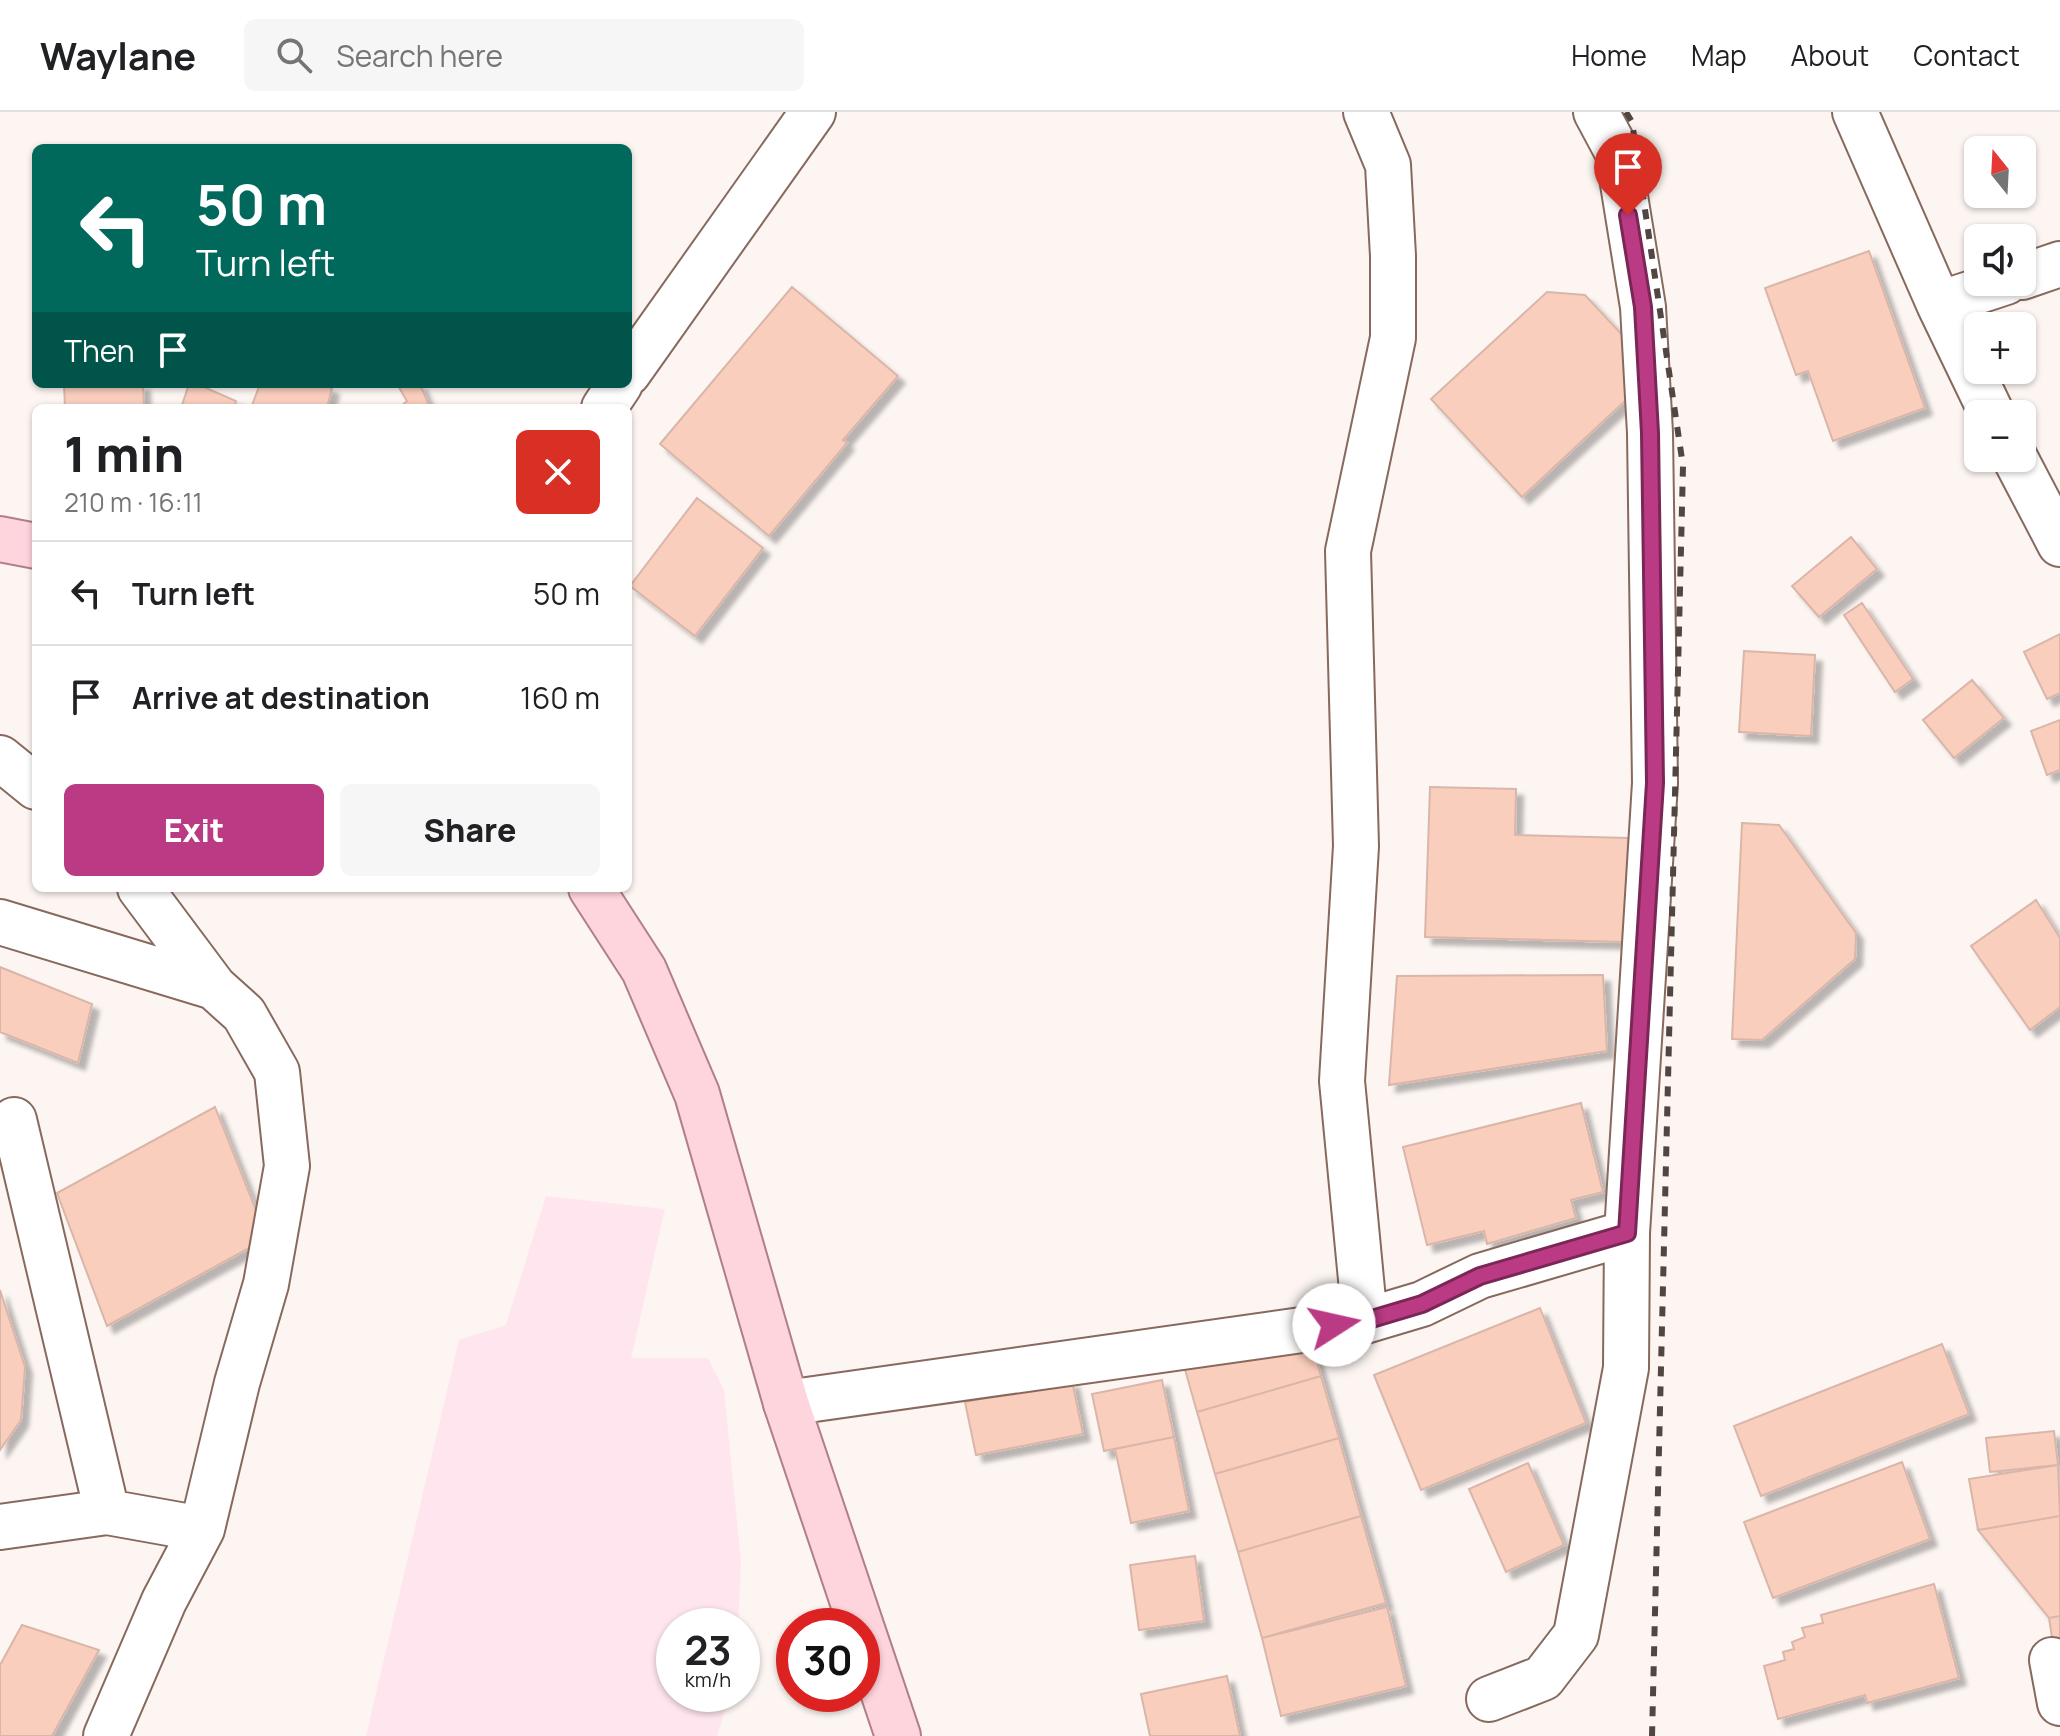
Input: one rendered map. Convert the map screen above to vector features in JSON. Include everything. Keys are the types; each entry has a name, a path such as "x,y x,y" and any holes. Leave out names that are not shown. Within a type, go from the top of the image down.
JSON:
{"main road":[{"path":"0,539 32,545"},
{"path":"594,892 644,970 697,1094 786,1403 856,1608"},
{"path":"880,1682 898,1736"}],"street":[{"path":"632,367 813,112"},
{"path":"1365,1321 1342,1081 1356,846 1348,551 1393,338 1388,165 1366,112"},
{"path":"1489,1699 1543,1678 1576,1635 1626,1368 1627,1233 1655,783 1650,433 1643,307 1618,153 1596,112"},
{"path":"1855,112 1939,304 1985,400"},
{"path":"2036,272 2060,264"},
{"path":"1939,304 1964,296"},
{"path":"2022,472 2060,544"},
{"path":"0,758 32,784"},
{"path":"106,1736 164,1601 202,1529 237,1383 266,1284 287,1166 277,1072 244,1014 214,987 143,892"},
{"path":"0,922 214,987"},
{"path":"14,1120 107,1512"},
{"path":"786,1403 1365,1321 1422,1304 1480,1276 1627,1233"},
{"path":"0,1527 107,1512 202,1529"},
{"path":"2052,1660 2060,1703"}],"shaded area":[{"path":"546,1196 665,1209 631,1358 708,1358 724,1390 741,1562 739,1608 656,1608 656,1712 724,1712 717,1736 366,1736 459,1340 506,1325"}],"building":[{"path":"1869,251 1925,408 1833,441 1808,371 1796,375 1765,288"},
{"path":"792,287 898,376 843,440 847,443 769,536 660,444"},
{"path":"1547,292 1585,295 1639,353 1642,385 1522,497 1431,399"},
{"path":"64,388 143,388 144,404 65,404"},
{"path":"188,388 206,388 236,401 235,404 182,404"},
{"path":"258,388 332,388 328,404 252,404"},
{"path":"399,388 422,388 428,404 404,404 407,401"},
{"path":"697,498 763,548 695,636 632,588 632,583"},
{"path":"1851,537 1877,569 1819,617 1792,586"},
{"path":"1862,603 1913,679 1895,692 1844,615"},
{"path":"2060,634 2060,693 2047,699 2024,652"},
{"path":"1744,651 1815,655 1811,736 1739,732"},
{"path":"1972,680 2004,718 1954,758 1923,720"},
{"path":"2060,720 2060,770 2047,775 2031,731"},
{"path":"1430,787 1516,789 1515,835 1628,838 1625,942 1425,937"},
{"path":"1742,823 1779,825 1856,933 1855,959 1762,1040 1732,1039"},
{"path":"2036,900 2060,938 2060,1007 2030,1030 1971,946"},
{"path":"0,967 92,1004 78,1063 0,1032"},
{"path":"1603,975 1607,1051 1389,1085 1397,976"},
{"path":"1581,1103 1603,1192 1571,1200 1576,1218 1487,1244 1484,1231 1427,1245 1403,1147"},
{"path":"215,1107 267,1238 107,1326 57,1193"},
{"path":"0,1290 25,1367 21,1420 0,1450"},
{"path":"1540,1308 1586,1423 1421,1490 1374,1375"},
{"path":"1303,1313 1321,1376 1197,1412 1179,1348"},
{"path":"1942,1344 1969,1414 1761,1496 1734,1426"},
{"path":"1321,1376 1339,1438 1215,1474 1197,1412"},
{"path":"1162,1380 1174,1437 1104,1451 1092,1394"},
{"path":"1072,1381 1083,1434 976,1455 965,1402"},
{"path":"2054,1431 2058,1465 1990,1472 1986,1438"},
{"path":"1174,1437 1189,1511 1131,1523 1115,1449"},
{"path":"1339,1438 1361,1516 1238,1552 1215,1474"},
{"path":"1902,1462 1930,1539 1773,1598 1744,1522"},
{"path":"1528,1463 1564,1545 1506,1572 1469,1489"},
{"path":"2058,1465 2060,1516 1978,1530 1969,1479"},
{"path":"1361,1516 1386,1603 1262,1638 1238,1552"},
{"path":"2060,1516 2060,1616 2049,1618 1978,1530"},
{"path":"1195,1556 1204,1621 1139,1630 1130,1565"},
{"path":"1934,1584 1959,1678 1867,1703 1865,1695 1778,1719 1764,1666 1785,1660 1783,1652 1794,1649 1792,1642 1805,1637 1802,1628 1823,1623 1821,1615"},
{"path":"1387,1607 1406,1686 1281,1716 1262,1638"},
{"path":"2060,1616 2060,1689 2049,1618"},
{"path":"22,1625 99,1650 52,1736 0,1736 0,1665"},
{"path":"1227,1676 1240,1736 1150,1736 1141,1694"}],"railway":[{"path":"1626,112 1632,122 1683,466 1652,1736"}],"route":[{"path":"1334,1325 1365,1321 1422,1304 1480,1276 1627,1233 1655,783 1650,433 1643,307 1628,215"}]}
